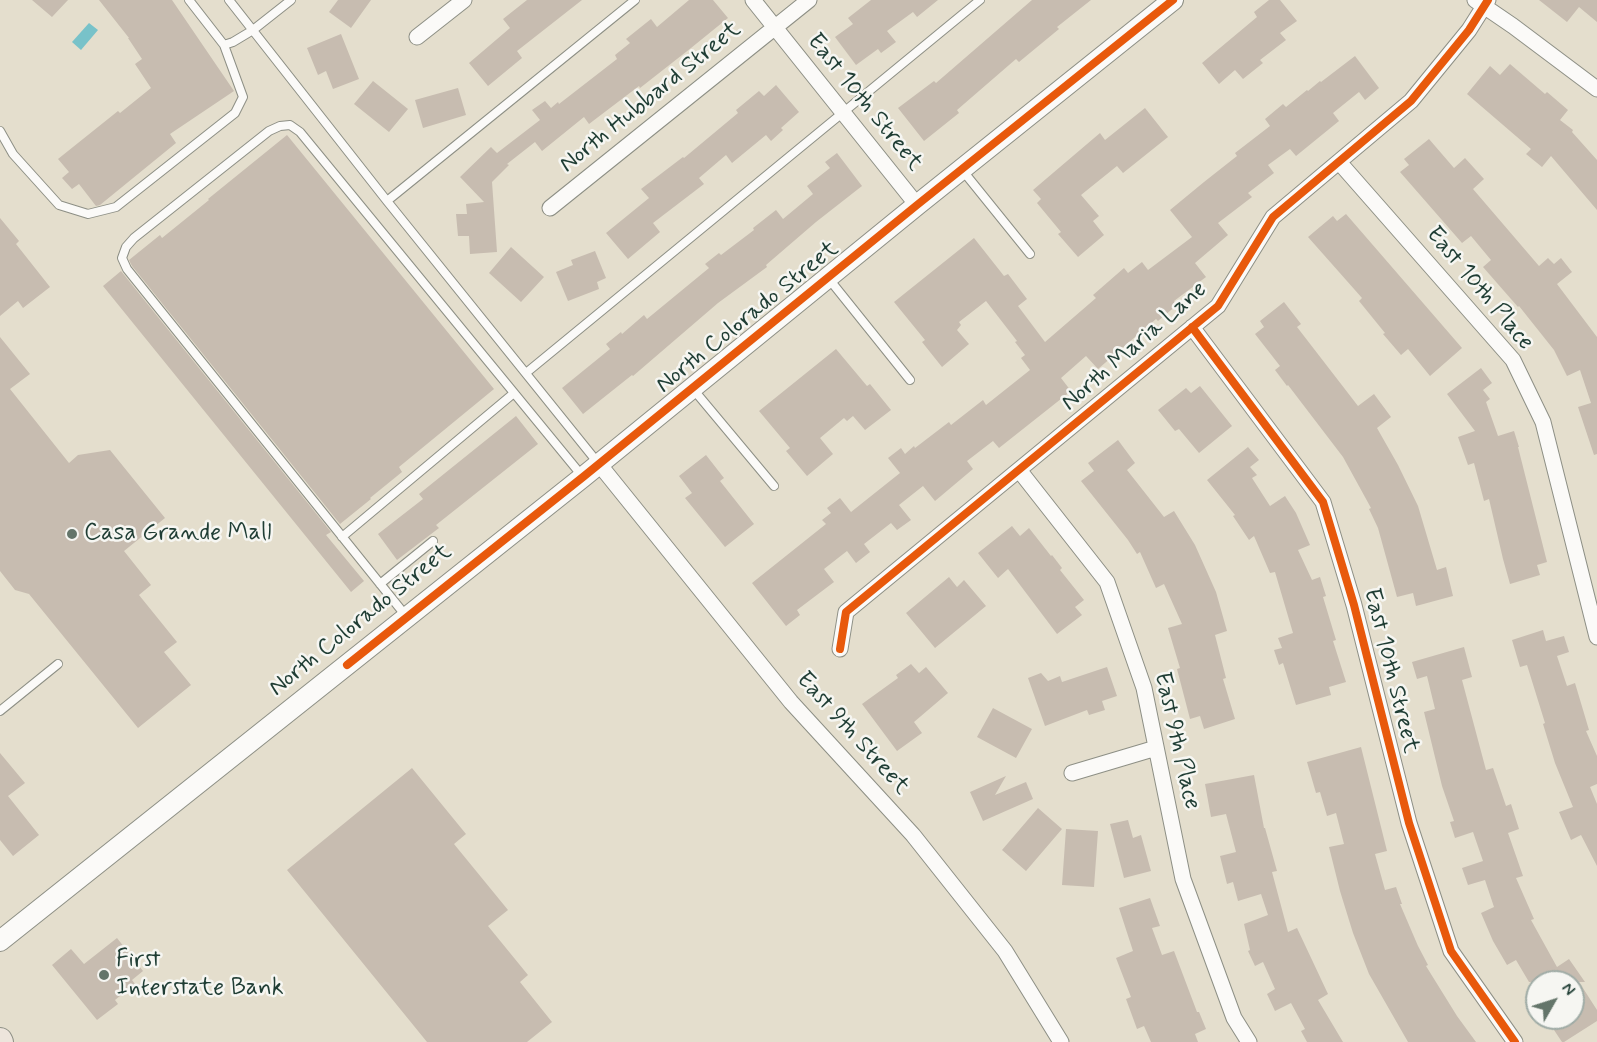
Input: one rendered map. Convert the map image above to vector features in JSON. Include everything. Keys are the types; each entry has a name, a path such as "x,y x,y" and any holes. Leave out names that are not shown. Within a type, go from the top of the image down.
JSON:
{"street":[{"path":"417,37 464,0"},
{"name":"East 10th Street","path":"753,0 917,205"},
{"name":"North Hubbard Street","path":"550,208 809,0"},
{"name":"North Colorado Street","path":"0,941 583,477 1173,0"},
{"path":"1482,2 1597,89"},
{"name":"North Maria Lane","path":"840,649 846,612 1218,306 1273,217 1411,101 1469,30 1482,2"},
{"name":"East 10th Place","path":"1339,162 1513,360 1543,422 1597,637"},
{"name":"East 10th Street","path":"1192,327 1323,502 1354,605 1409,823 1451,951 1515,1042"},
{"name":"East 9th Street","path":"599,464 791,702 913,835 1005,951 1061,1042"},
{"name":"East 9th Place","path":"1019,470 1107,582 1144,688 1183,879 1234,1018 1249,1042"},
{"path":"1072,773 1156,748"}],"lane":[{"path":"0,131 13,154 59,205 88,214 116,207 235,113 243,97 224,45 189,0"},
{"path":"229,0 599,464"},
{"path":"224,45 254,30 291,0"},
{"path":"387,201 635,0"},
{"path":"526,374 980,0"},
{"path":"407,617 127,269 122,258 134,238 269,131 290,125 300,132 583,477"},
{"path":"962,170 1030,254"},
{"path":"828,278 910,380"},
{"path":"692,388 774,486"},
{"path":"342,537 514,393"},
{"path":"380,584 433,541"},
{"path":"0,711 58,664"}],"water":[{"path":"89,23 98,30 81,50 72,42"}],"building":[{"path":"32,0 68,0 52,17"},
{"path":"99,0 172,0 234,91 170,134 176,143 96,206 79,184 72,189 62,178 69,172 58,159 151,88 135,64 142,59 129,38"},
{"path":"338,0 371,0 351,28 329,12"},
{"path":"527,0 582,0 517,51 522,58 488,86 469,63 510,28 503,19"},
{"path":"689,0 713,0 728,18 640,88 639,86 589,124 584,117 542,151 535,142 507,164 509,165 492,182 497,252 470,254 469,236 458,236 456,214 467,214 466,204 484,202 460,177 491,147 497,153 540,120 532,110 545,101 551,108 558,102 559,104 617,59 615,55 630,43 626,39 651,19 657,27"},
{"path":"871,0 938,0 917,17 913,12 887,31 896,42 881,53 878,49 856,65 835,37 853,24 848,18"},
{"path":"1032,0 1091,0 1019,62 1016,59 957,110 959,113 924,141 898,108 934,81 936,83"},
{"path":"1269,0 1280,0 1297,21 1280,33 1286,40 1260,60 1263,63 1243,79 1235,70 1219,84 1202,63 1257,17 1254,12"},
{"path":"1539,0 1597,0 1597,22 1579,7 1567,22"},
{"path":"341,34 359,79 333,89 326,71 318,75 307,48"},
{"path":"1355,56 1379,88 1365,100 1359,92 1333,113 1339,121 1296,156 1290,149 1268,165 1274,173 1248,193 1252,197 1218,223 1228,235 1195,263 1206,277 1174,301 1177,305 1158,321 1156,319 1098,369 1086,356 1061,378 1071,391 999,448 993,441 967,461 973,469 935,501 923,486 899,505 911,520 897,530 891,523 864,544 870,552 856,563 847,551 824,569 834,582 797,610 800,615 786,626 752,583 826,524 822,520 831,513 827,508 840,498 851,512 900,473 888,458 901,448 905,454 914,446 915,448 949,422 951,425 983,400 986,405 1030,370 1021,358 1025,355 1015,342 1017,341 986,301 959,322 961,325 957,330 969,344 942,367 922,342 925,340 894,302 974,238 1004,276 1008,274 1027,299 1018,306 1045,342 1096,298 1093,295 1124,268 1128,273 1142,262 1148,270 1192,237 1170,210 1237,156 1235,153 1270,126 1265,119 1283,104 1286,107"},
{"path":"1510,64 1568,110 1560,120 1573,130 1572,132 1597,160 1597,210 1551,156 1542,167 1526,154 1531,149 1467,94 1490,66 1500,75"},
{"path":"373,81 408,109 389,132 354,104"},
{"path":"776,85 799,112 781,128 783,130 771,141 766,135 732,163 726,155 699,178 704,184 653,223 660,232 628,259 606,233 649,198 641,189 684,158 738,113 736,110 759,91 764,96"},
{"path":"458,88 466,115 423,128 415,100"},
{"path":"1145,108 1168,137 1123,173 1117,166 1081,195 1099,216 1093,221 1104,235 1078,257 1058,234 1061,232 1037,203 1041,199 1033,190 1100,133 1105,140"},
{"path":"287,135 494,389 399,467 402,472 340,524 129,260 160,235 162,238"},
{"path":"1429,139 1454,168 1465,158 1484,179 1473,189 1539,266 1548,258 1554,264 1561,258 1572,272 1557,284 1597,337 1597,454 1594,455 1578,407 1591,403 1580,370 1567,376 1554,350 1519,306 1483,267 1491,260 1471,236 1462,243 1400,172 1409,165 1404,159"},
{"path":"837,153 862,186 816,222 766,265 767,267 718,303 633,376 583,414 562,388 610,349 606,344 644,315 647,319 709,268 705,264 719,253 721,255 776,210 783,219 813,194 807,186 830,168 825,162"},
{"path":"1346,214 1462,348 1430,376 1408,349 1401,355 1359,301 1362,298 1308,237 1333,216 1337,221"},
{"path":"0,218 19,241 16,244 50,287 23,308 18,301 0,316"},
{"path":"511,247 544,277 521,302 489,273"},
{"path":"595,251 606,278 597,282 599,289 568,301 556,272 573,265 571,260"},
{"path":"121,271 331,532 326,535 364,581 351,592 103,286"},
{"path":"1284,302 1301,324 1297,327 1358,406 1374,394 1391,417 1377,428 1418,506 1437,570 1446,567 1453,596 1416,606 1413,593 1397,597 1378,528 1369,509 1371,508 1343,457 1275,370 1280,366 1255,334 1264,327 1260,321"},
{"name":"Casa Grande Mall","path":"0,337 30,374 10,389 69,463 78,455 110,450 165,518 124,551 151,585 139,595 177,642 164,652 191,685 138,728 29,594 15,590 0,571"},
{"path":"836,349 867,386 870,384 891,410 865,430 853,416 847,421 844,418 820,438 833,454 807,476 786,451 790,448 759,411"},
{"path":"1481,368 1492,383 1483,390 1490,399 1486,402 1498,436 1514,431 1547,562 1537,565 1540,575 1510,584 1489,499 1484,501 1474,463 1468,465 1458,437 1475,431 1447,394"},
{"path":"1200,386 1232,426 1199,453 1179,429 1175,431 1158,410 1186,388 1191,393"},
{"path":"516,416 538,444 436,525 439,528 397,560 378,534 423,499 419,494"},
{"path":"1118,440 1135,463 1127,470 1164,517 1174,511 1195,545 1216,592 1227,631 1215,635 1226,678 1223,679 1235,719 1204,729 1200,716 1190,719 1177,669 1180,668 1168,628 1182,624 1164,584 1156,588 1140,552 1137,554 1081,481 1094,471 1088,463"},
{"path":"1248,447 1259,460 1250,467 1257,475 1252,478 1270,506 1285,496 1296,513 1310,545 1298,550 1312,580 1320,577 1326,596 1323,597 1336,640 1333,641 1346,682 1329,687 1331,695 1296,705 1283,663 1279,665 1274,650 1282,648 1278,638 1293,633 1275,572 1270,573 1254,536 1249,540 1233,516 1235,515 1207,480"},
{"path":"706,455 724,478 720,481 754,524 725,547 685,498 692,493 679,476"},
{"path":"1012,526 1020,536 1029,528 1062,568 1060,570 1084,600 1075,607 1082,615 1057,634 1008,569 998,578 978,553"},
{"path":"949,577 957,587 964,580 986,606 935,648 906,613"},
{"path":"1543,630 1546,641 1564,636 1569,652 1557,656 1567,686 1575,683 1589,730 1586,731 1597,756 1597,784 1590,787 1597,804 1597,866 1581,835 1571,840 1559,812 1573,807 1555,763 1527,665 1520,667 1512,640"},
{"path":"1464,647 1472,677 1462,680 1486,770 1493,768 1506,806 1511,804 1519,829 1508,833 1523,876 1516,878 1534,919 1531,920 1557,967 1569,959 1577,970 1525,970 1525,975 1516,960 1507,965 1493,941 1481,913 1494,907 1485,880 1468,885 1462,868 1483,861 1473,832 1455,838 1450,822 1454,821 1442,786 1424,712 1435,709 1427,676 1417,679 1412,662"},
{"path":"911,664 919,673 926,667 948,693 914,722 922,733 897,751 862,704 898,678 896,675"},
{"path":"1107,667 1117,696 1102,701 1105,710 1089,715 1087,710 1045,726 1028,678 1041,673 1048,681 1060,676 1062,682"},
{"path":"993,708 1032,729 1016,758 977,737"},
{"path":"1361,747 1387,851 1375,854 1385,890 1396,887 1402,904 1400,904 1428,965 1426,966 1476,1042 1408,1042 1369,974 1353,933 1329,847 1344,844 1336,813 1327,816 1320,792 1316,793 1307,762"},
{"path":"0,753 25,783 8,796 39,835 13,856 0,840"},
{"path":"412,768 466,834 454,844 508,910 488,926 528,975 520,982 552,1022 527,1042 427,1042 287,870"},
{"path":"1254,775 1264,828 1277,871 1272,872 1288,932 1297,928 1328,994 1318,1000 1343,1042 1307,1042 1301,1031 1305,1029 1291,1003 1275,1011 1267,994 1275,989 1263,962 1255,966 1248,951 1250,950 1244,924 1268,915 1261,894 1238,901 1233,882 1227,884 1220,856 1236,852 1226,814 1211,817 1205,784"},
{"path":"1006,776 995,795 1026,782 1033,799 983,821 970,792"},
{"path":"1038,808 1062,829 1026,871 1002,850"},
{"path":"1128,820 1133,838 1141,835 1151,871 1124,878 1110,824"},
{"path":"1066,829 1098,831 1094,887 1062,885"},
{"path":"1150,898 1160,926 1152,928 1162,955 1174,951 1197,1012 1206,1029 1195,1034 1198,1042 1151,1042 1144,1026 1137,1029 1126,999 1131,997 1116,958 1133,951 1119,908"},
{"name":"First Interstate Bank","path":"117,938 143,971 132,980 135,984 115,1000 118,1004 97,1020 52,965 71,949 84,964"},
{"path":"1585,991 1597,1010 1597,1021 1585,1029"},
{"path":"1554,1030 1583,1030 1564,1042"}],"cycle path":[{"path":"347,665 1173,0"},
{"path":"840,649 846,612 1218,306 1273,217 1411,101 1469,30 1488,0"},
{"path":"1192,327 1323,502 1354,605 1409,823 1451,951 1515,1042"}],"place":[{"name":"Casa Grande Mall","path":"72,534"},
{"name":"First Interstate Bank","path":"104,975"}]}
